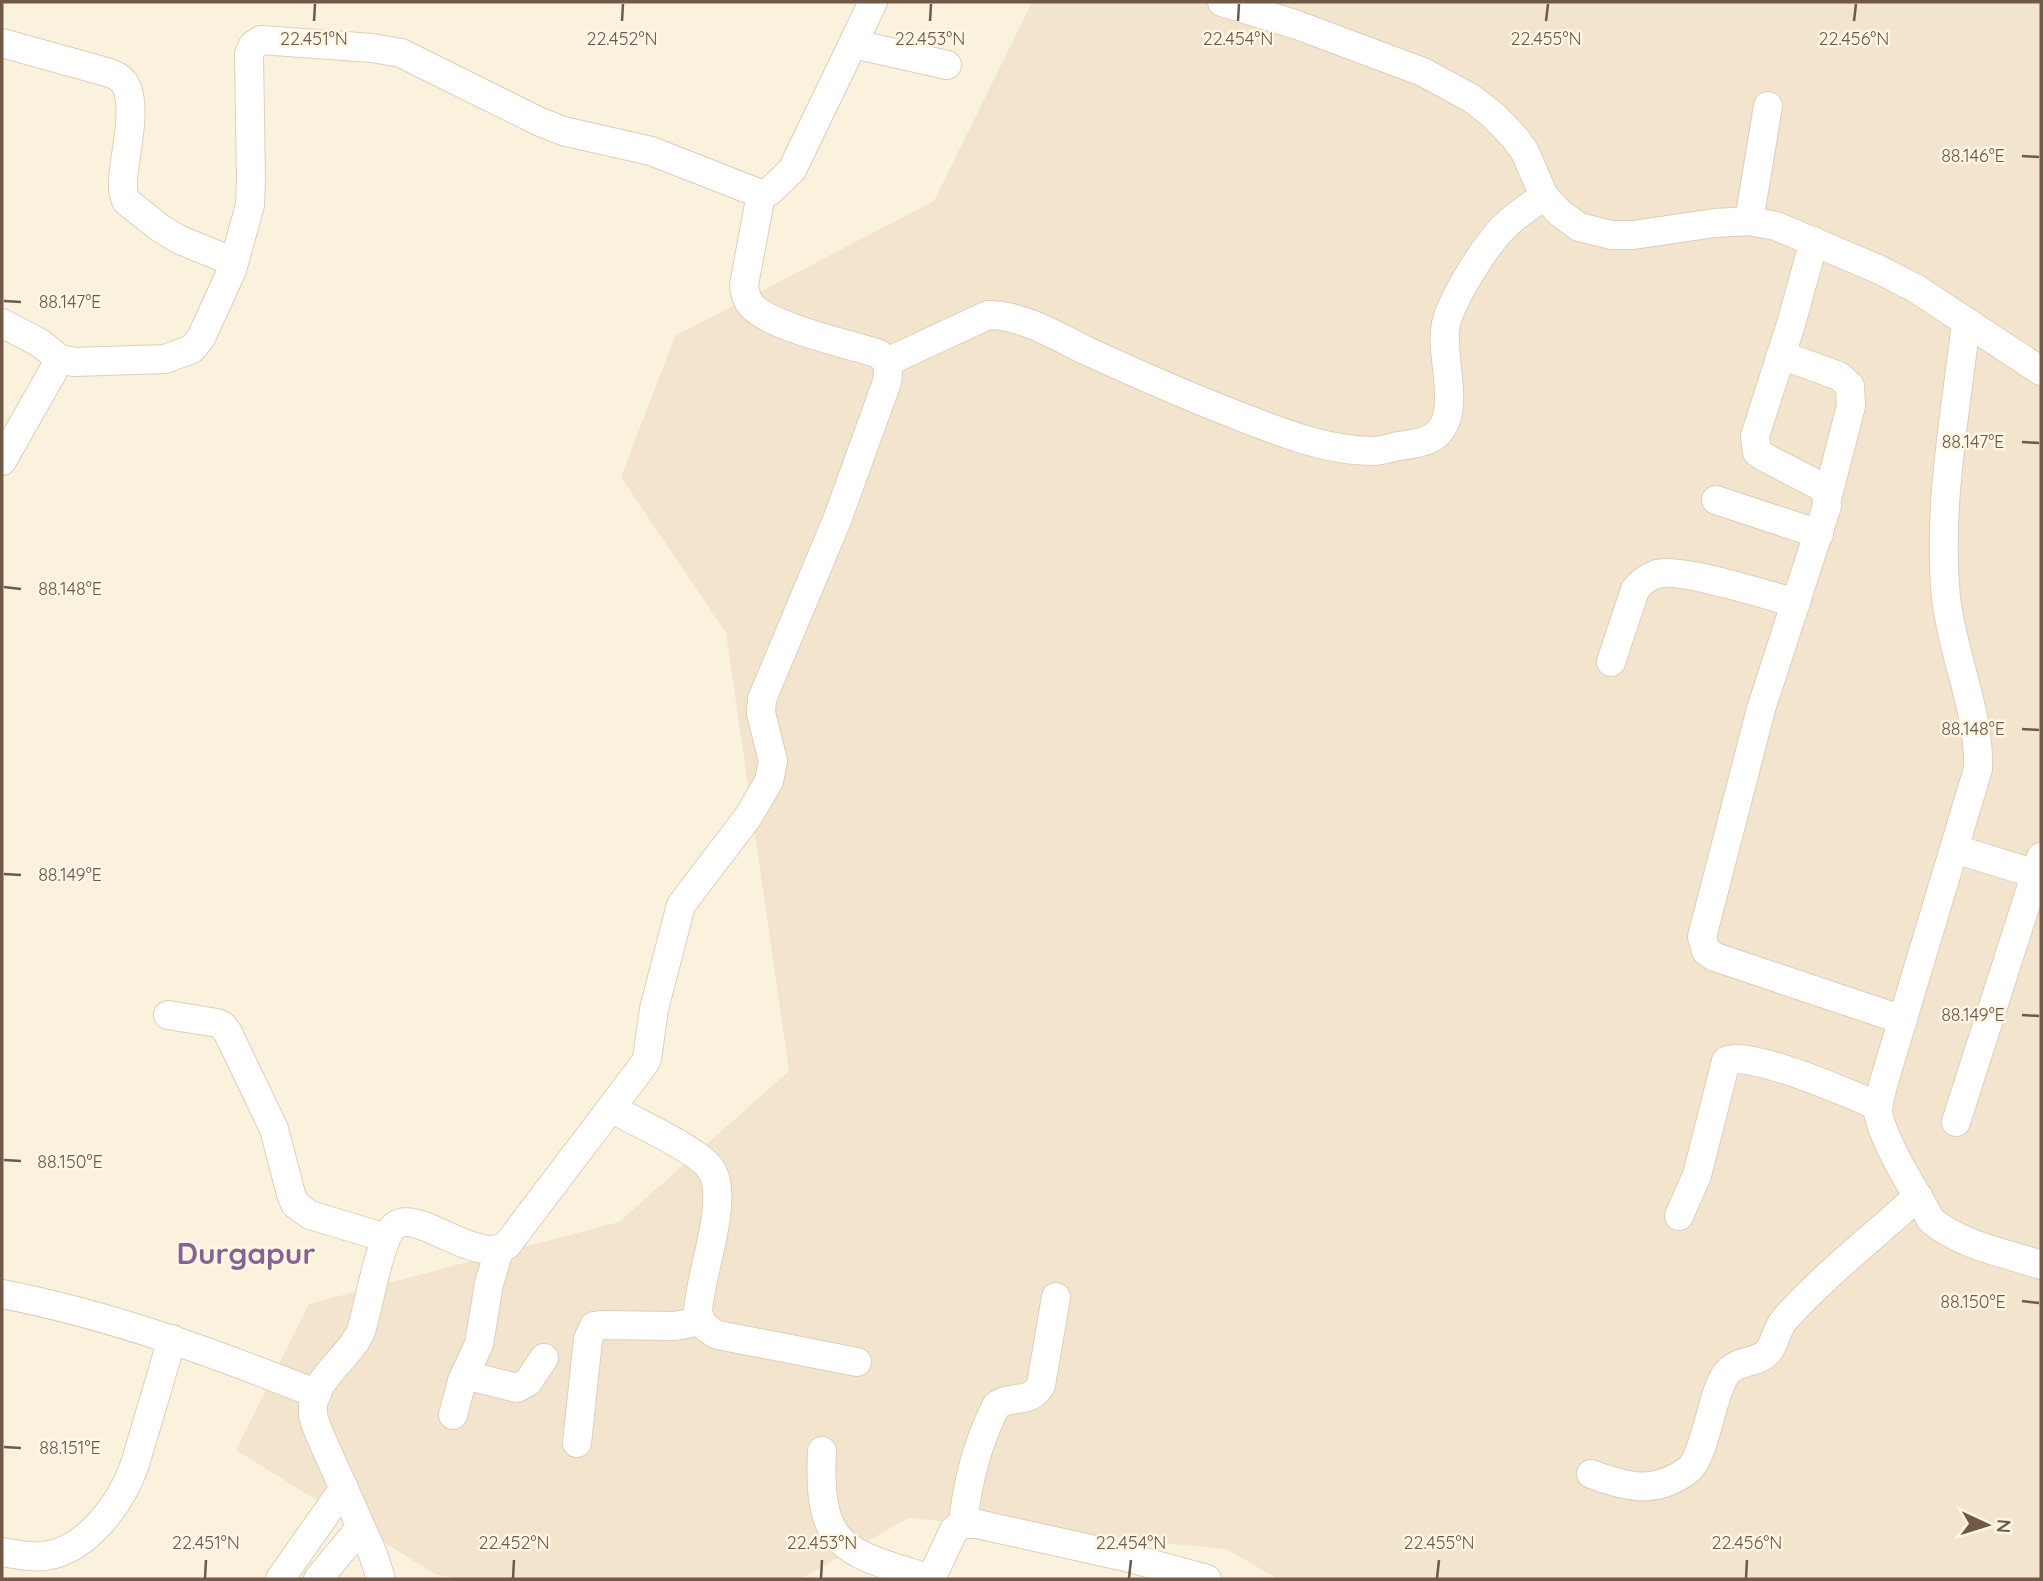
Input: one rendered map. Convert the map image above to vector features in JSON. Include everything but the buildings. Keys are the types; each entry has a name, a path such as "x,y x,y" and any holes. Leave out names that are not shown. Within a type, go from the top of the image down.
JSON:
{"street":[{"path":"2,323 40,343 60,359 74,362 165,359 192,349 201,338 234,262 250,205 249,54 253,45 261,40 372,48 401,53 563,131 651,151 761,194 769,192 792,170 873,2"},
{"path":"1222,2 1297,25 1451,85 1493,115 1515,138 1525,152 1544,196 1560,213 1579,227 1611,235 1715,222 1749,221 1776,226 1915,288 2041,371"},
{"path":"2,43 120,78 126,84 131,102 124,168 123,191 126,201 180,240 234,262"},
{"path":"854,44 947,65"},
{"path":"1749,221 1768,106"},
{"path":"379,1578 373,1554 313,1414 317,1394 360,1333 386,1238 396,1224 416,1224 480,1249 499,1250 507,1245 647,1059 654,1009 681,905 748,817 769,781 773,761 761,713 762,699 837,520 887,382 887,362 879,354 775,321 752,307 746,297 744,285 761,194"},
{"path":"887,362 988,316 1003,315 1047,332 1168,388 1300,438 1356,450 1374,451 1426,441 1438,433 1448,413 1444,336 1451,308 1493,239 1507,223 1544,196"},
{"path":"1814,241 1760,419 1755,445 1757,452 1766,458 1821,484 1828,495"},
{"path":"1966,322 1945,503 1944,558 1951,629 1976,730 1978,769 1878,1106 1879,1117 1889,1141 1931,1220 1942,1230 1965,1240 2041,1265"},
{"path":"1781,355 1839,376 1850,386 1851,406 1819,534 1761,709 1704,923 1703,945 1715,957 1903,1020"},
{"path":"2,461 60,359"},
{"path":"1717,500 1819,534"},
{"path":"1611,662 1635,590 1639,584 1658,573 1677,573 1796,603"},
{"path":"1955,849 2038,866 1956,1122"},
{"path":"168,1014 217,1023 228,1033 274,1129 295,1204 310,1215 386,1238"},
{"path":"1679,1216 1697,1175 1726,1061 1731,1058 1768,1065 1807,1077 1878,1106"},
{"path":"611,1108 698,1156 716,1179 718,1195 715,1219 699,1296 700,1321 706,1329 718,1335 857,1362"},
{"path":"1591,1474 1619,1484 1642,1487 1680,1476 1691,1469 1696,1462 1708,1419 1727,1373 1740,1363 1768,1352 1779,1326 1797,1306 1918,1196"},
{"path":"453,1415 478,1344 489,1284 499,1250"},
{"path":"2,1294 66,1306 172,1339 317,1394"},
{"path":"963,1524 970,1482 996,1406 1000,1402 1032,1396 1041,1385 1056,1297"},
{"path":"577,1443 588,1339 594,1326 676,1326 700,1321"},
{"path":"2,1552 27,1556 56,1554 72,1545 113,1510 135,1464 172,1339"},
{"path":"465,1375 517,1388 528,1382 544,1358"},
{"path":"822,1451 822,1503 835,1535 845,1546 858,1554 931,1579 954,1530 963,1524 977,1524 1126,1557 1207,1579"},
{"path":"280,1579 344,1488"},
{"path":"318,1579 361,1527"}],"shaded area":[{"path":"1032,2 2041,2 2041,1579 1278,1579 1226,1549 909,1518 800,1579 457,1579 435,1574 236,1450 309,1304 619,1222 789,1071 726,633 621,477 675,336 934,201"}],"district":[{"name":"Durgapur","path":"246,1254"}]}
